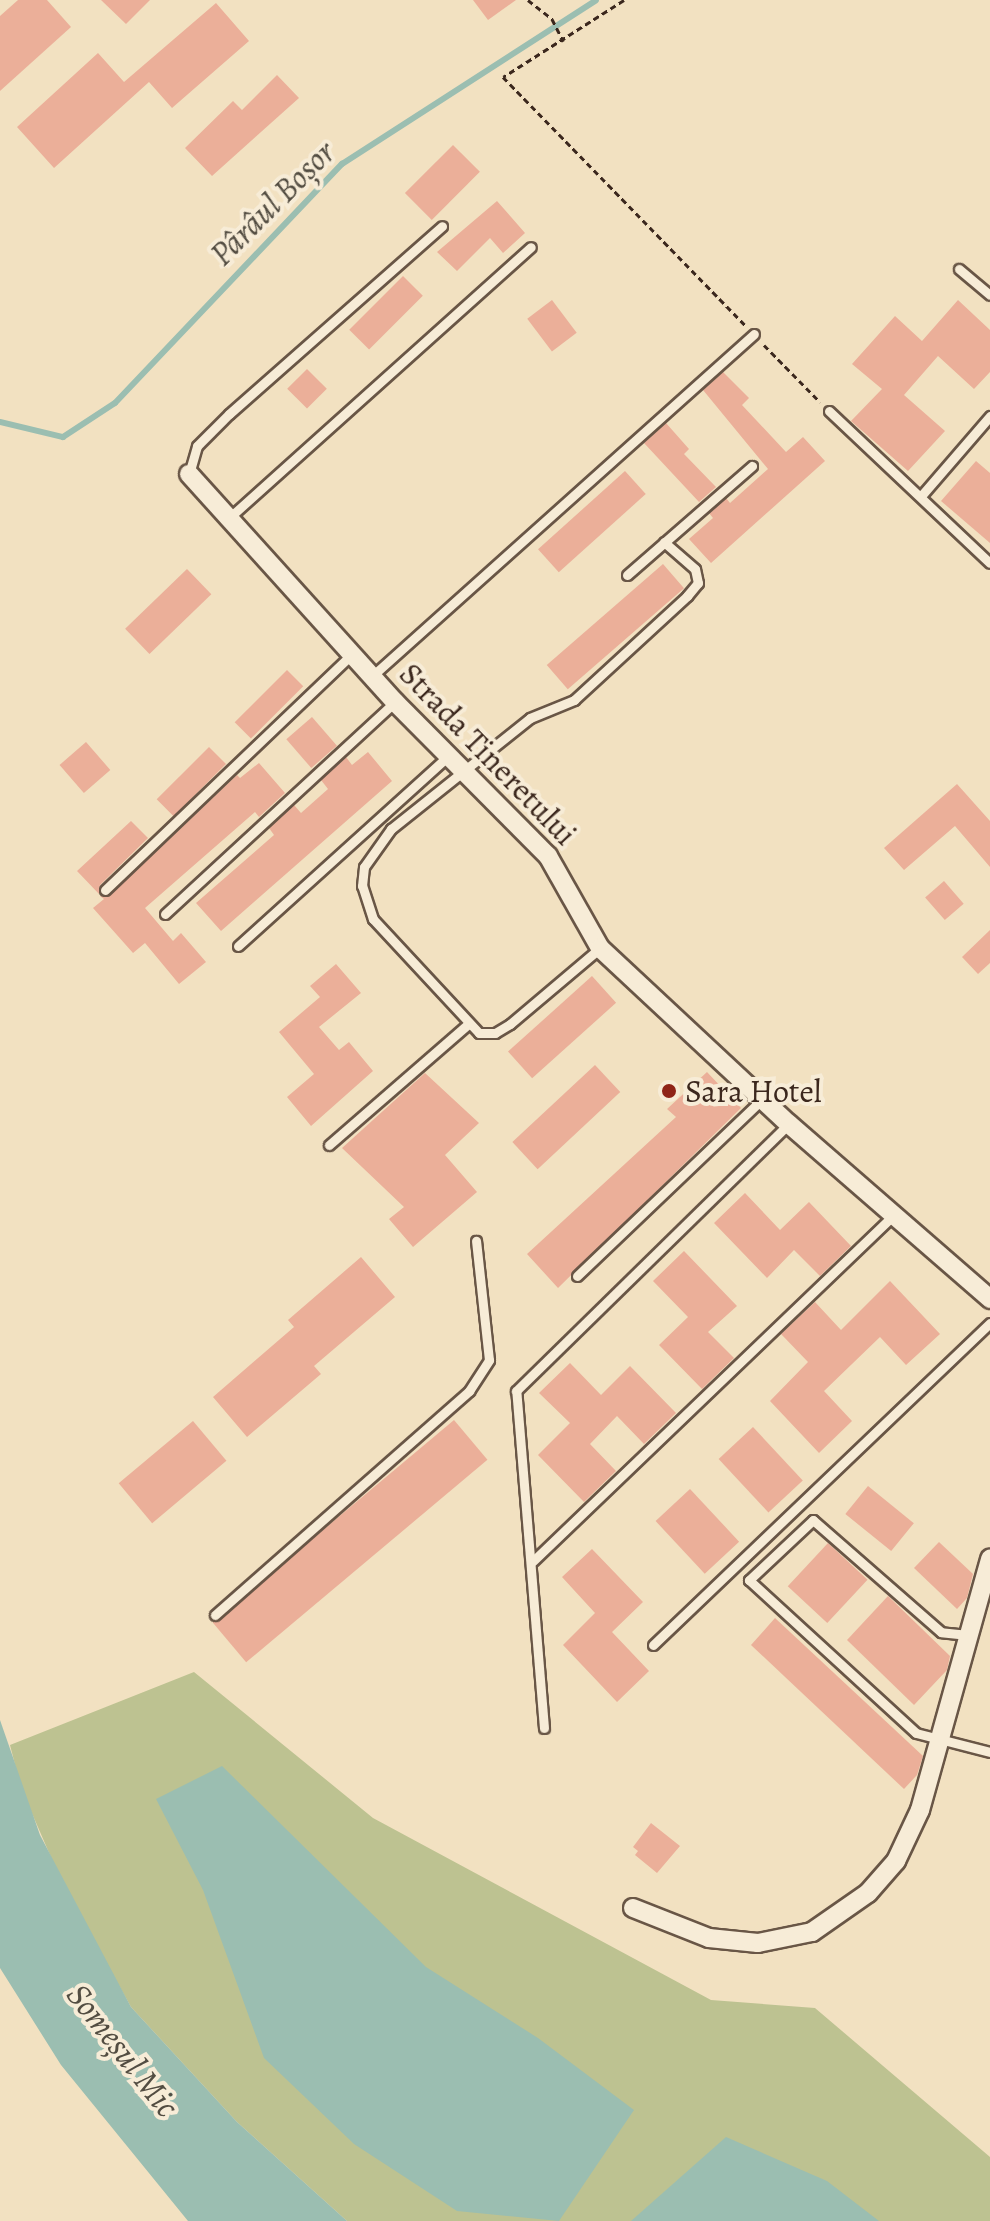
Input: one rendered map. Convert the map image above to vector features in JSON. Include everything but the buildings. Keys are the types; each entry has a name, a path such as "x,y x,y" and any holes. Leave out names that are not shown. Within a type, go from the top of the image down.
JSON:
{"street":[{"name":"Strada Tineretului","path":"189,474 371,677 548,856 600,948 789,1124 990,1299"},
{"path":"633,1908 736,1944 795,1938 823,1926 868,1893 896,1861 920,1810 990,1559"}],"lane":[{"path":"189,474 197,446 229,414 442,226"},
{"path":"230,517 531,247"},
{"path":"959,269 990,295"},
{"path":"371,677 754,334"},
{"path":"829,411 990,563"},
{"path":"921,496 990,416"},
{"path":"627,575 752,466"},
{"path":"238,946 454,764 530,718 574,700 687,596 698,583 695,569 664,542"},
{"path":"105,890 352,654"},
{"path":"165,914 395,702"},
{"path":"454,764 372,852 362,886 373,919 467,1025 479,1033 503,1029 600,948"},
{"path":"329,1145 467,1025"},
{"path":"577,1276 762,1099"},
{"path":"544,1728 533,1561 516,1391 789,1124"},
{"path":"533,1561 893,1216"},
{"path":"215,1615 469,1391 489,1360 476,1241"},
{"path":"653,1645 990,1323"},
{"path":"968,1635 941,1632 813,1520 749,1580 916,1733 990,1752"}],"path":[{"path":"528,0 552,19 563,41"},
{"path":"624,0 503,77 829,411"}],"green space":[{"path":"194,1672 373,1818 711,2000 815,2008 990,2157 990,2221 347,2221 237,2122 131,2007 63,1885 21,1788 10,1745"}],"water":[{"name":"Someșul Mic","path":"0,1720 40,1835 131,2007 237,2122 347,2221 188,2221 61,2065 0,1968"},
{"path":"222,1766 426,1967 538,2038 634,2110 559,2221 457,2211 354,2144 264,2058 203,1890 156,1799"},
{"path":"726,2137 827,2181 879,2221 631,2221"}],"waterway":[{"name":"Pârâul Boșor","path":"0,422 63,437 115,403 342,164 596,0"}],"place":[{"name":"Sara Hotel","path":"669,1091"}]}
